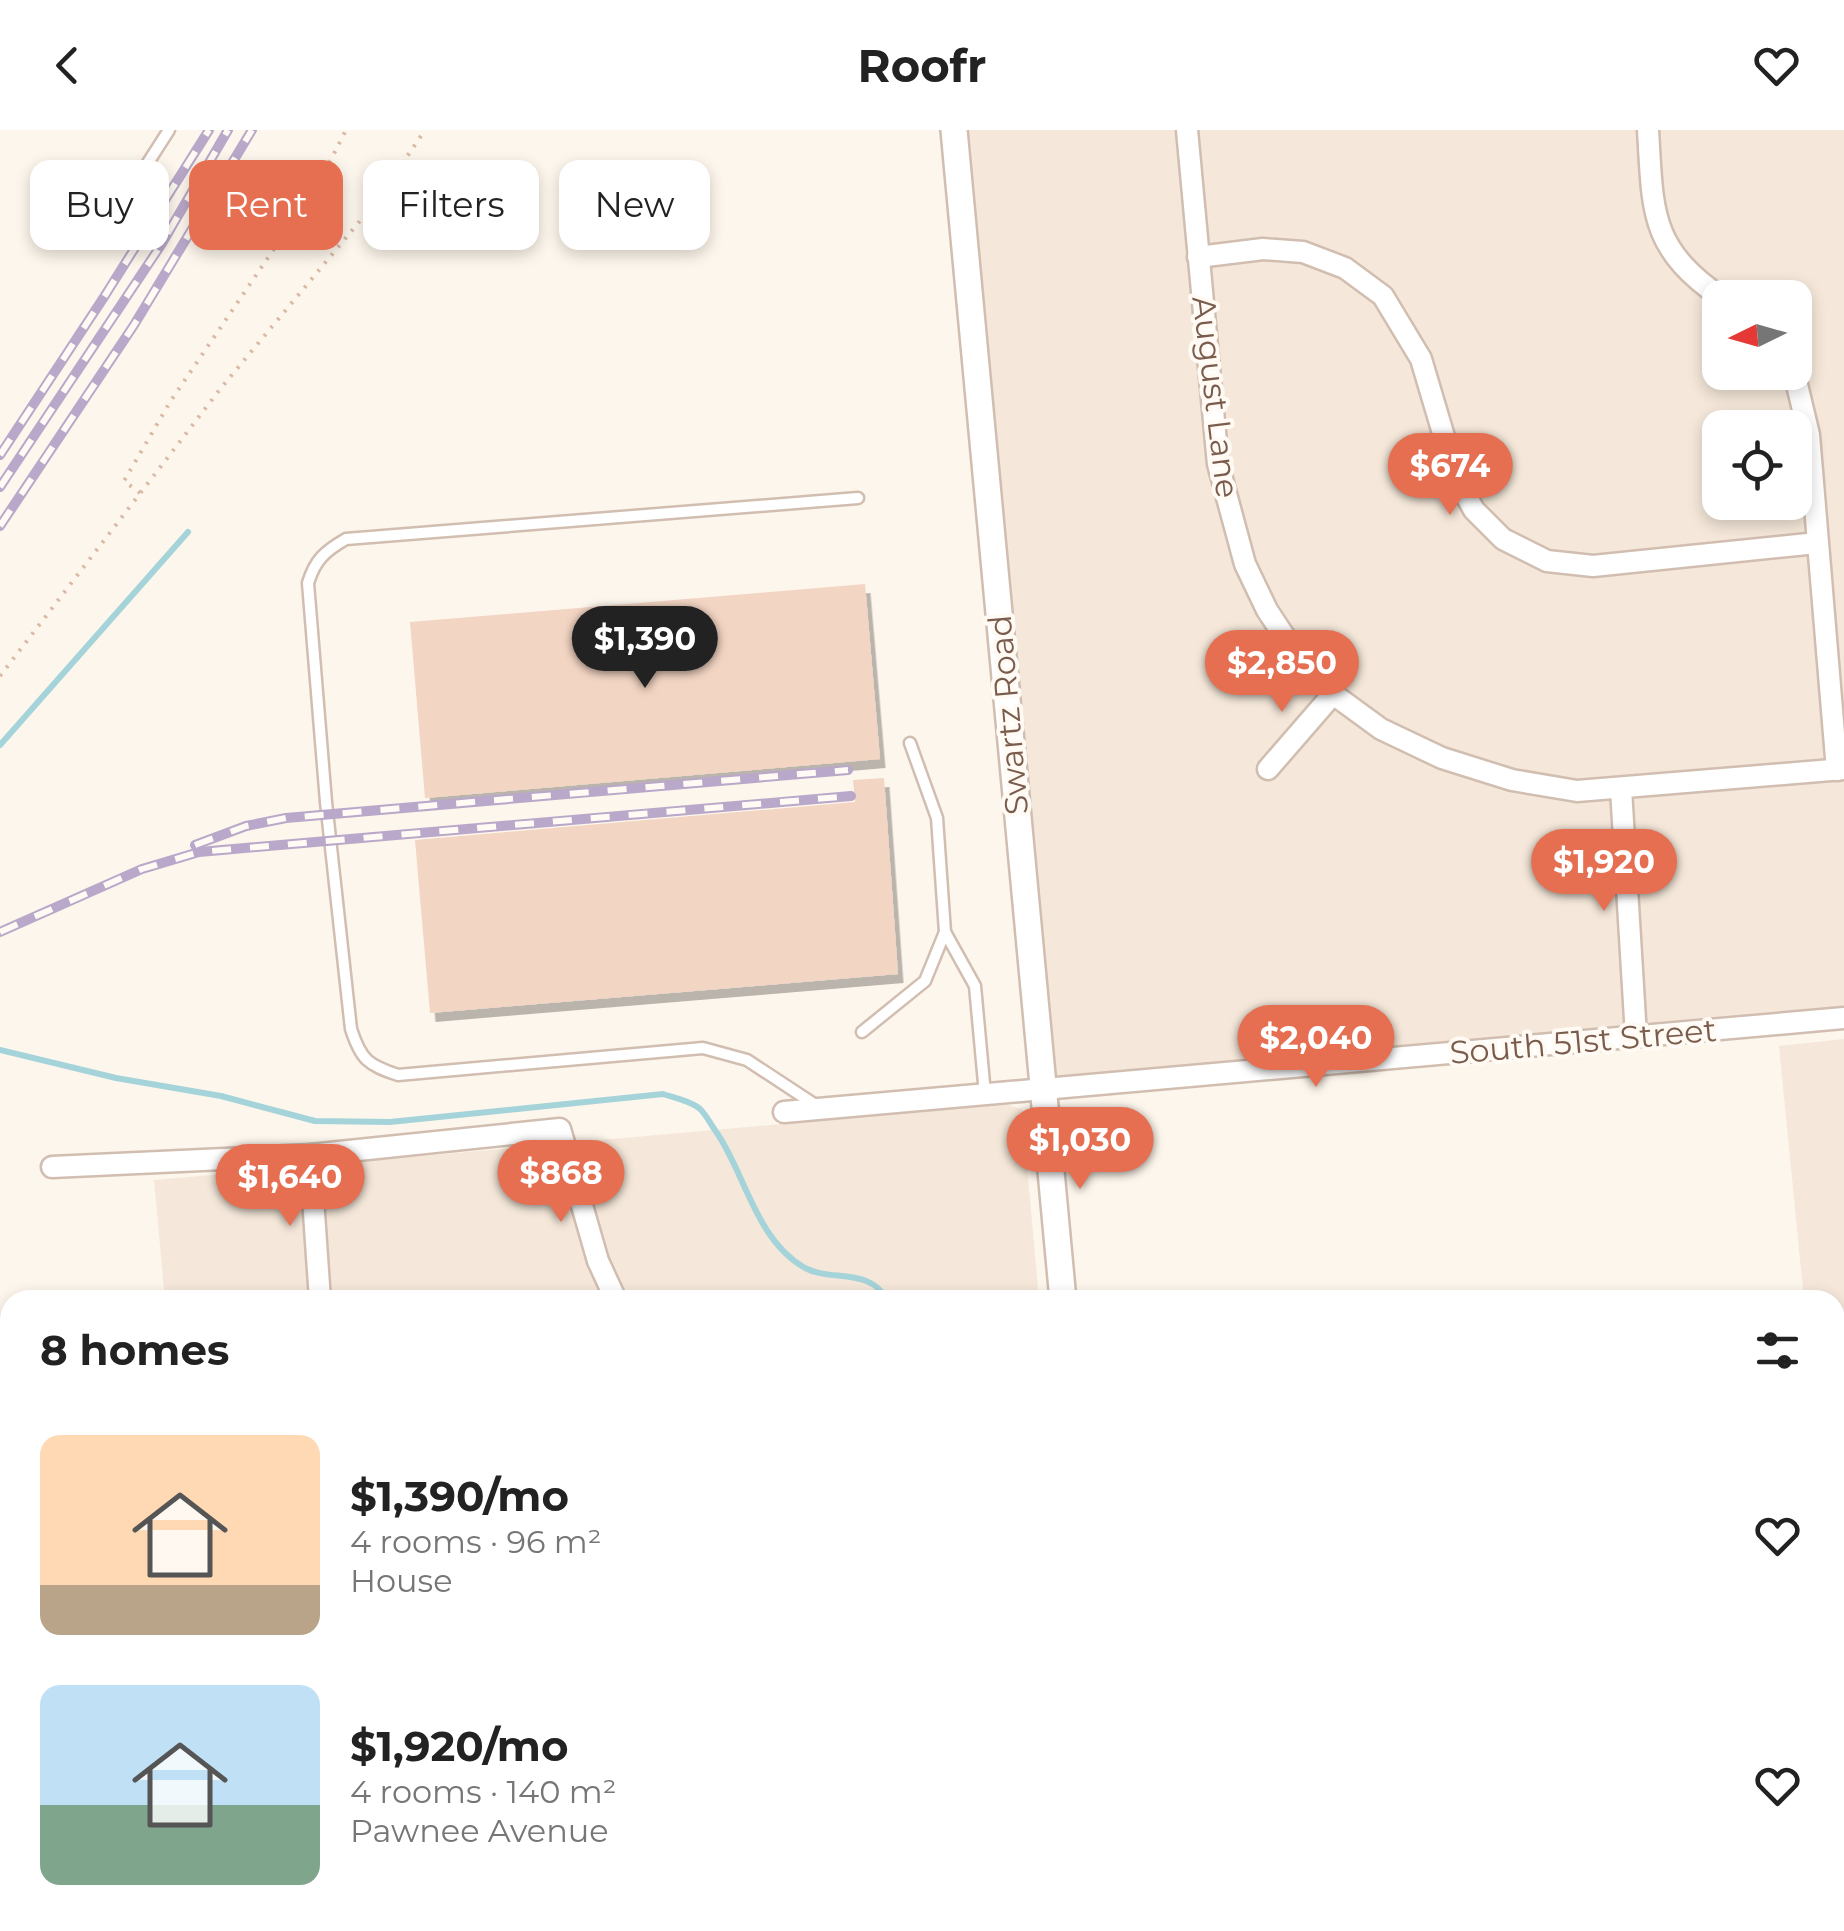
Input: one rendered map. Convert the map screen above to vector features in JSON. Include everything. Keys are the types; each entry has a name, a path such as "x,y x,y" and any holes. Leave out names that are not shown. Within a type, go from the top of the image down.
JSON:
{"street":[{"name":"Swartz Road","path":"954,130 1062,1290"},
{"name":"August Lane","path":"1186,130 1218,464 1245,564 1267,610 1294,651 1333,694 1381,729 1442,758 1512,780 1577,791 1841,770"},
{"path":"1648,130 1658,229 1677,260 1702,281"},
{"path":"1198,257 1263,250 1303,252 1345,268 1383,296 1421,358 1456,477 1474,510 1503,540 1547,561 1593,566 1817,543"},
{"path":"1798,390 1809,434 1841,770"},
{"path":"1268,769 1333,694"},
{"path":"1621,789 1636,1036"},
{"name":"South 51st Street","path":"784,1112 1844,1018"},
{"path":"52,1167 310,1154 560,1130 598,1262 611,1290"},
{"path":"310,1154 319,1290"}],"lane":[{"path":"150,160 169,130"},
{"path":"822,1110 747,1060 702,1048 398,1074 372,1066 358,1051 351,1030 326,802 308,583 314,564 327,550 346,539 858,498"},
{"path":"910,743 937,818 946,932 975,986 986,1095"},
{"path":"862,1032 924,980 946,932"}],"path":[{"path":"140,493 124,481 170,402 320,180 346,130"},
{"path":"0,676 221,388 379,198 425,130"}],"shaded area":[{"path":"967,130 1844,130 1844,1007 1060,1079 1050,1067"},
{"path":"1844,1039 1844,1290 1803,1290 1779,1046"},
{"path":"1004,1104 1022,1109 1038,1290 164,1290 154,1180"}],"building":[{"path":"865,584 880,759 425,798 410,622"},
{"path":"884,778 898,974 430,1013 415,840 855,802 853,780"}],"waterway":[{"path":"0,745 188,532"},
{"path":"0,1050 116,1078 221,1096 315,1121 390,1122 663,1094 690,1103 704,1113 763,1224 788,1256 815,1272 860,1279 880,1290"}],"railway":[{"path":"0,455 209,130"},
{"path":"0,487 161,245 228,130"},
{"path":"0,526 134,325 252,130"},
{"path":"195,845 246,826 286,818 848,770"},
{"path":"0,932 142,869 199,852 851,796"}]}
